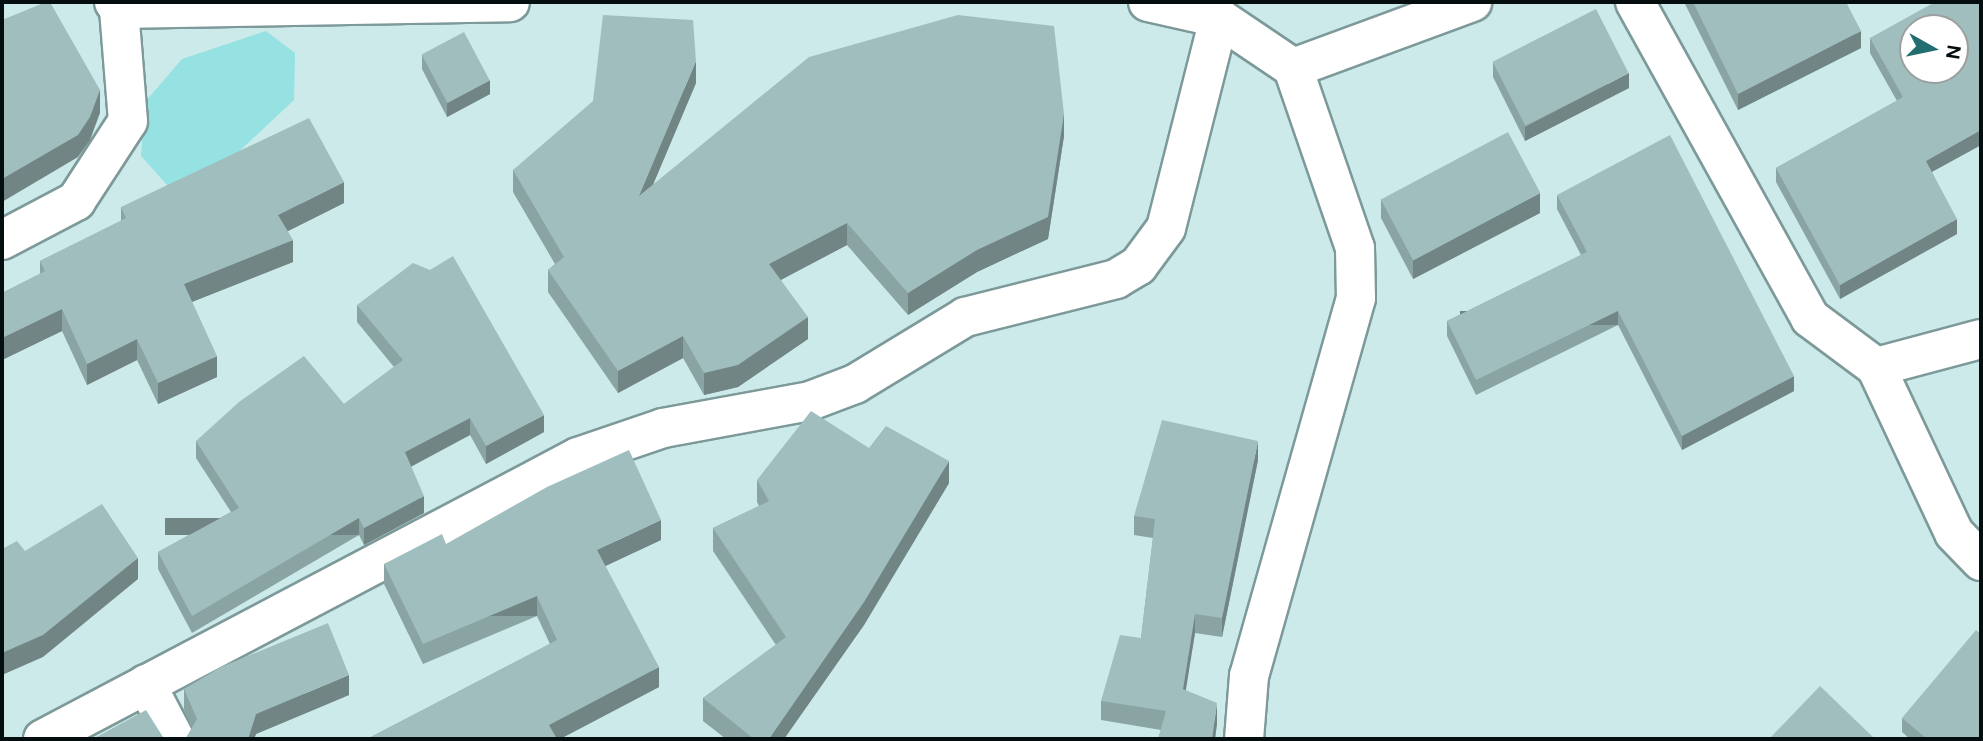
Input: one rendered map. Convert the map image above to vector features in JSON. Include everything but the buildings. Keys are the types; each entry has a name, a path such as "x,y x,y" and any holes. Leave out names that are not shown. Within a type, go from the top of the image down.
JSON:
{"street":[{"path":"2,240 76,201 128,121 117,5 510,2"},
{"path":"1148,2 1214,10 1293,68 1355,248 1356,298 1249,676 1244,739"},
{"path":"1293,68 1472,2"},
{"path":"1634,2 1810,318 1876,367 1954,533 1981,561"},
{"path":"43,739 578,457 663,428 810,401 855,384 965,317 1116,279 1138,266 1166,228 1214,10"},
{"path":"1876,367 1981,339"},
{"path":"146,684 174,739"}],"shaded area":[{"path":"266,31 295,53 294,100 231,159 168,186 141,156 145,102 182,59"}]}
